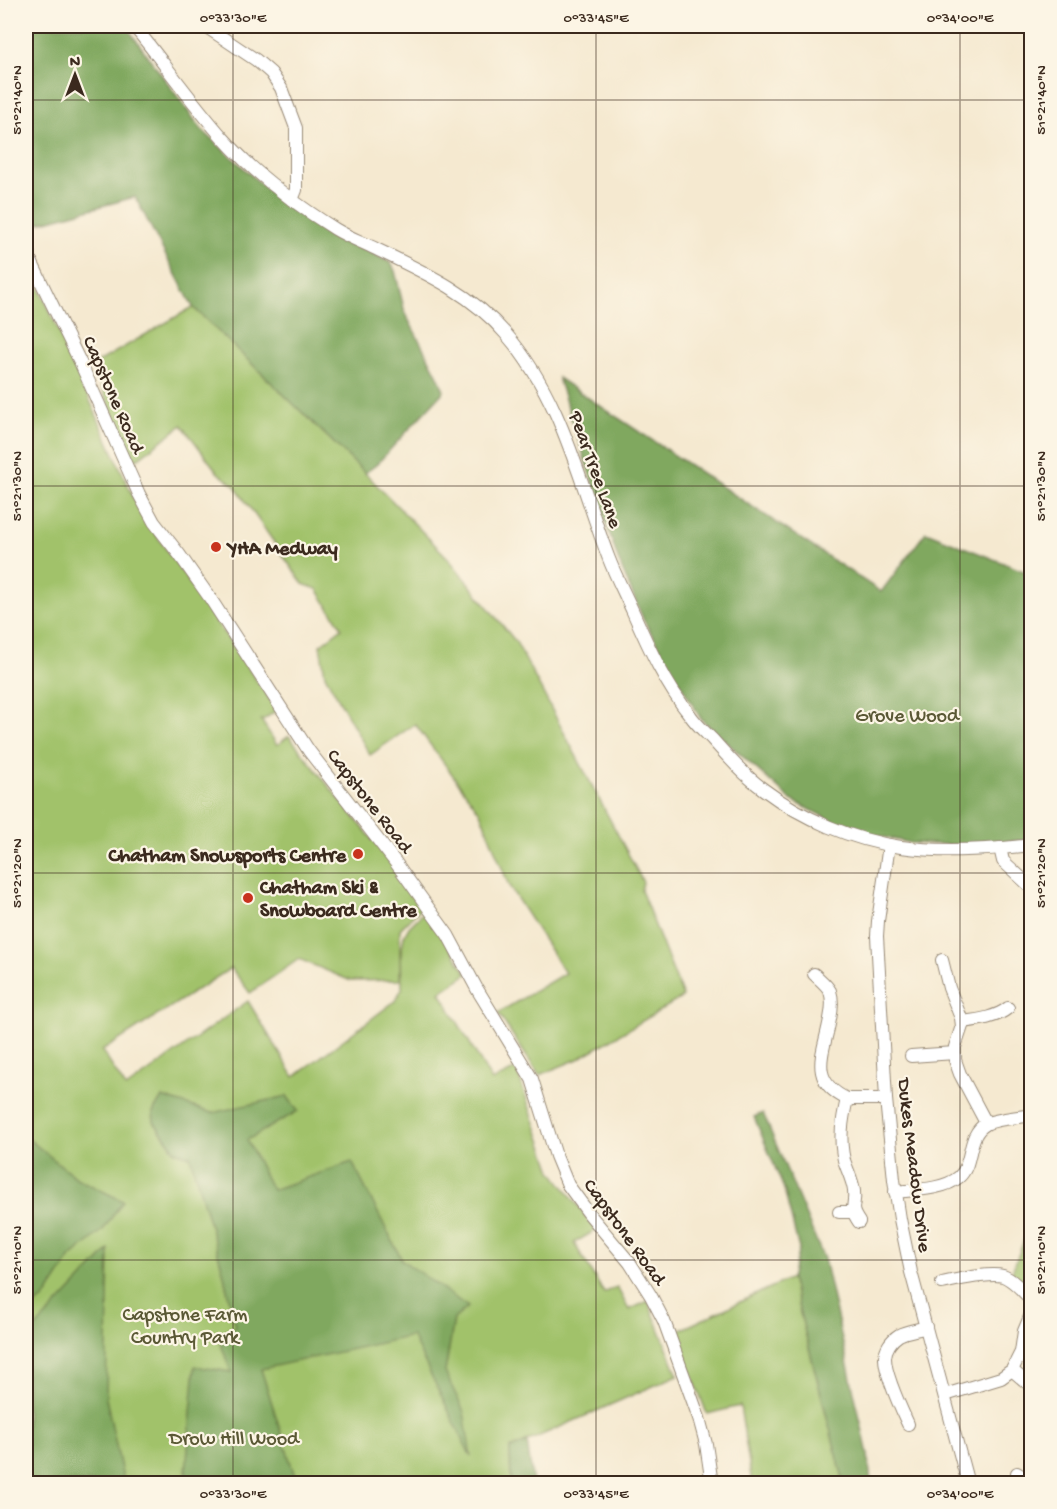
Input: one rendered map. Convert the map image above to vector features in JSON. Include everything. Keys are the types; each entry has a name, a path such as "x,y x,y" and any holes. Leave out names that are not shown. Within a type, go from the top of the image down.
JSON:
{"street":[{"name":"Pear Tree Lane","path":"134,26 224,140 260,174 292,200 337,230 453,288 482,310 506,333 535,372 550,399 569,443 610,560 662,673 690,716 762,789 810,818 855,836 889,845 942,850 1032,845"},
{"path":"205,26 256,60 271,73 281,88 296,128 296,189 292,200"},
{"name":"Capstone Road","path":"26,243 30,259 80,362 139,495 154,522 210,598 309,751 396,863 448,935 477,989 532,1079 556,1156 568,1185 630,1263 664,1322 699,1418 706,1444 712,1484"},
{"name":"Dukes Meadow Drive","path":"889,845 877,936 886,1099 895,1192 909,1265 968,1484"},
{"path":"1000,848 1003,861 1032,888"},
{"path":"942,960 949,988 962,1022 955,1060 986,1124"},
{"path":"814,974 828,987 832,998 821,1063 821,1074 826,1083 847,1099 886,1099"},
{"path":"962,1022 984,1018 1008,1008"},
{"path":"911,1056 955,1053"},
{"path":"847,1099 841,1140 854,1191 850,1215"},
{"path":"895,1192 938,1186 959,1178 966,1166 975,1137 986,1124 1032,1115"},
{"path":"942,1283 988,1275 1000,1276 1010,1280 1032,1301"},
{"path":"945,1395 1000,1378 1012,1370 1021,1352 1024,1330 1032,1312"},
{"path":"908,1424 889,1375 886,1354 890,1344 899,1335 926,1327"},
{"path":"1012,1370 1032,1387"},
{"path":"1017,1473 1032,1483"}],"green space":[{"path":"26,26 126,26 201,129 283,204 391,263 405,313 444,391 376,465 365,473 193,307 135,197 28,226 26,217"},
{"path":"26,258 139,510 277,710 261,720 277,745 289,736 424,905 400,929 400,980 351,981 299,959 250,993 231,968 102,1051 126,1088 248,1001 294,1077 395,1001 402,989 401,952 404,936 409,927 427,909 467,974 440,992 492,1081 516,1069 552,1171 596,1230 574,1243 604,1293 617,1287 629,1310 648,1301 678,1375 510,1449 511,1483 26,1483"},
{"path":"193,307 365,473 447,557 516,642 643,882 641,890 683,997 578,1059 539,1075 498,1013 565,973 509,886 480,812 415,724 370,755 325,675 320,645 342,628 317,589 303,584 234,485 218,473 182,425 132,463 93,365"},
{"name":"Grove Wood","path":"558,378 881,592 926,532 1031,574 1031,840 956,845 910,843 848,829 791,800 701,719 644,621 619,562"},
{"name":"Drow Hill Wood","path":"287,1096 298,1111 247,1140 272,1190 352,1162 402,1260 468,1307 454,1319 445,1372 464,1412 471,1457 412,1336 261,1369 297,1483 185,1483 195,1366 231,1372 218,1336 235,1326 223,1271 190,1156 175,1151 154,1122 153,1112 162,1097 212,1113"},
{"path":"763,1113 824,1259 868,1454 871,1483 844,1483 791,1278 799,1249 784,1189 754,1117"},
{"path":"26,1137 78,1179 123,1201 103,1230 71,1257 44,1299 26,1311"},
{"path":"1031,1231 1031,1293 1011,1274 1027,1233"},
{"path":"109,1250 106,1398 124,1483 26,1483 26,1328 36,1327"},
{"path":"791,1278 844,1483 752,1483 740,1406 707,1414 676,1332"},
{"path":"527,1442 533,1483 511,1483 510,1449"}],"place":[{"name":"YHA Medway","path":"216,547"},
{"name":"Chatham Snowsports Centre","path":"358,854"},
{"name":"Chatham Ski & Snowboard Centre","path":"248,898"}],"park label":[{"name":"Capstone Farm Country Park","path":"185,1324"}]}
